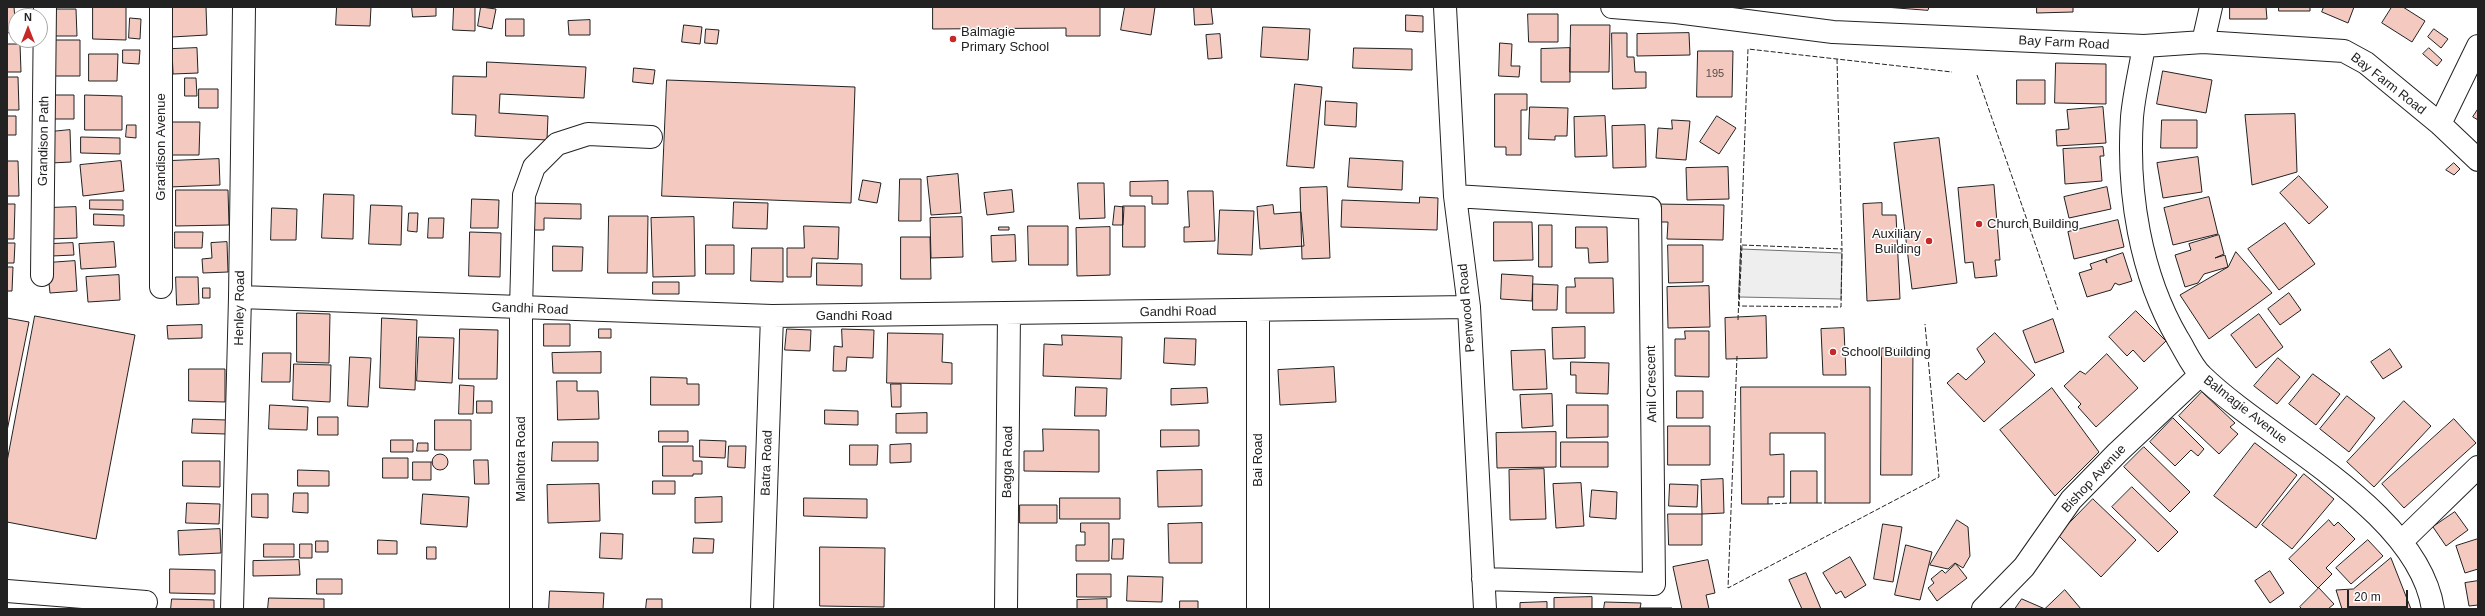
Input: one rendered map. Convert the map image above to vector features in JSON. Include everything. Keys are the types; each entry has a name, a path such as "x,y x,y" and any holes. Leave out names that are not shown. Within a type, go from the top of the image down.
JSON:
{"street":[{"name":"Grandison Path","path":"42,275 45,7"},
{"name":"Grandison Avenue","path":"161,7 161,287"},
{"name":"Henley Road","path":"232,609 240,297 244,7"},
{"name":"Penwood Road","path":"1445,7 1455,196 1468,307 1485,609"},
{"name":"Bay Farm Road","path":"1612,7 1676,9 1833,32 2144,46 2203,42 2344,51 2366,63 2440,124 2478,160"},
{"path":"2203,42 2211,7"},
{"name":"Balmagie Avenue","path":"2144,46 2132,117 2133,182 2140,236 2153,285 2168,322 2200,375 2366,504 2402,541 2418,565 2431,599 2433,609"},
{"path":"2440,124 2478,46"},
{"name":"Malhotra Road","path":"521,609 521,309 524,195 534,167 557,144 588,134 651,137"},
{"name":"Anil Crescent","path":"1455,196 1650,208 1654,584 1483,579"},
{"name":"Gandhi Road","path":"240,297 521,309 772,316 1258,311 1468,307"},
{"name":"Bai Road","path":"1258,311 1258,609"},
{"name":"Bagga Road","path":"1006,609 1009,314"},
{"name":"Batra Road","path":"762,609 772,316"},
{"name":"Bishop Avenue","path":"1983,609 2024,567 2071,500 2117,453 2200,375"},
{"path":"2402,541 2478,467"},
{"path":"7,591 146,602"}],"shaded area":[{"path":"1741,249 1842,253 1841,299 1739,297"}],"building":[{"path":"7,7 14,7 8,8 7,33"},
{"path":"93,7 126,7 126,40 93,39"},
{"path":"170,7 206,7 207,35 172,37"},
{"path":"337,7 371,7 370,26 336,25"},
{"path":"412,7 436,7 436,16 413,17"},
{"path":"454,7 475,7 475,31 453,30"},
{"path":"481,7 496,9 492,29 478,26"},
{"path":"933,7 1100,7 1100,36 1066,36 1066,28 933,29"},
{"path":"1125,7 1155,7 1151,35 1121,30"},
{"path":"1194,7 1211,7 1213,24 1195,25"},
{"path":"1885,7 1929,7 1928,10"},
{"path":"2037,7 2073,7 2073,12 2037,13"},
{"path":"2230,7 2266,7 2267,19 2230,19"},
{"path":"2279,7 2310,7 2310,11 2279,11"},
{"path":"2324,7 2354,7 2348,23 2322,12"},
{"path":"2392,7 2403,7 2425,21 2412,42 2382,23"},
{"path":"51,9 76,9 77,36 51,36"},
{"path":"1528,14 1558,14 1558,42 1529,42"},
{"path":"1406,15 1423,16 1423,32 1406,31"},
{"path":"130,18 141,19 140,39 129,38"},
{"path":"506,19 524,19 524,36 506,36"},
{"path":"590,20 590,35 569,35 568,21"},
{"path":"684,25 702,27 700,44 682,42"},
{"path":"1571,25 1610,25 1609,72 1570,72"},
{"path":"1263,27 1310,29 1308,60 1261,57"},
{"path":"706,29 719,30 717,44 705,43"},
{"path":"2434,29 2448,39 2441,48 2428,37"},
{"path":"1612,33 1627,33 1627,57 1634,57 1635,72 1646,72 1646,88 1613,89"},
{"path":"1689,33 1690,55 1637,56 1637,34"},
{"path":"1220,34 1222,58 1208,59 1206,35"},
{"path":"51,40 80,40 80,76 51,76"},
{"path":"1500,43 1512,44 1511,66 1520,66 1519,77 1499,76"},
{"path":"8,44 8,48 20,48 21,72 7,72"},
{"path":"197,48 198,73 173,74 172,49"},
{"path":"1354,48 1412,49 1412,70 1353,68"},
{"path":"1570,48 1570,82 1541,82 1541,49"},
{"path":"2429,48 2442,60 2437,66 2423,54"},
{"path":"123,50 140,50 139,64 123,63"},
{"path":"1698,51 1733,51 1732,97 1697,97"},
{"path":"89,54 118,54 117,81 89,81"},
{"path":"487,62 586,67 584,98 500,94 499,113 548,116 547,140 475,136 476,115 452,114 453,76 486,77"},
{"path":"2056,63 2106,64 2106,104 2055,103"},
{"path":"634,68 655,70 653,84 633,82"},
{"path":"2163,71 2212,80 2206,113 2157,104"},
{"path":"7,77 18,77 19,110 7,110"},
{"path":"185,78 196,78 197,96 185,96"},
{"path":"667,80 855,87 851,203 662,196"},
{"path":"2017,80 2045,80 2045,104 2017,104"},
{"path":"1295,84 1322,87 1314,168 1287,166"},
{"path":"199,89 218,89 218,108 199,108"},
{"path":"1495,94 1527,94 1527,110 1521,110 1521,155 1506,155 1506,147 1495,147"},
{"path":"53,95 74,95 74,119 53,119"},
{"path":"85,95 122,96 122,130 85,130"},
{"path":"1326,101 1357,103 1356,127 1325,125"},
{"path":"1530,107 1568,108 1567,136 1555,136 1555,140 1529,139"},
{"path":"2103,107 2106,143 2057,146 2056,130 2069,129 2067,110"},
{"path":"2478,109 2478,120 2473,117"},
{"path":"2295,114 2297,172 2252,185 2245,115"},
{"path":"7,116 16,116 16,135 7,135"},
{"path":"1605,116 1607,156 1575,157 1574,117"},
{"path":"1717,116 1736,128 1719,154 1700,142"},
{"path":"1672,120 1690,121 1686,160 1656,158 1658,128 1672,129"},
{"path":"2162,120 2197,120 2197,148 2161,148"},
{"path":"172,122 200,122 199,155 171,155"},
{"path":"127,125 136,125 136,138 126,137"},
{"path":"1645,125 1646,167 1613,168 1612,126"},
{"path":"70,130 71,162 51,163 50,132"},
{"path":"81,137 120,138 120,154 81,153"},
{"name":"Auxiliary Building","path":"1939,138 1957,283 1912,289 1894,143"},
{"path":"2103,147 2104,156 2100,156 2102,181 2065,184 2063,149"},
{"path":"2198,157 2202,192 2163,198 2157,163"},
{"path":"1350,158 1403,161 1402,190 1348,187"},
{"path":"219,159 220,185 169,187 169,161"},
{"path":"7,161 18,161 19,196 7,196"},
{"path":"121,161 124,191 83,196 80,165"},
{"path":"2454,163 2460,169 2454,175 2446,170"},
{"path":"1728,167 1729,199 1687,200 1686,168"},
{"path":"958,174 961,213 931,215 927,177"},
{"path":"2299,176 2328,207 2309,224 2280,193"},
{"path":"900,179 921,179 921,221 899,221"},
{"path":"863,180 881,183 877,203 859,200"},
{"path":"1168,181 1168,204 1152,204 1152,196 1130,196 1130,182"},
{"path":"1078,183 1104,183 1105,218 1080,219"},
{"name":"Church Building","path":"1994,185 2000,260 1995,260 1997,276 1975,278 1973,262 1965,263 1958,188"},
{"path":"1327,187 1330,258 1302,259 1300,188"},
{"path":"2107,187 2111,209 2069,218 2064,197"},
{"path":"176,190 228,190 229,225 176,226"},
{"path":"1012,190 1014,212 987,215 984,193"},
{"path":"1188,191 1213,191 1215,241 1184,242 1184,227 1189,227"},
{"path":"324,194 354,195 353,239 322,238"},
{"path":"1420,197 1438,198 1437,230 1341,227 1342,200 1419,203"},
{"path":"2209,197 2218,234 2173,245 2164,208"},
{"path":"472,199 499,200 498,228 471,228"},
{"path":"90,200 123,200 123,210 90,209"},
{"path":"734,202 768,203 767,229 733,228"},
{"path":"530,203 581,204 581,219 544,218 544,230 530,230"},
{"path":"1882,203 1882,215 1896,215 1900,299 1867,301 1863,204"},
{"path":"7,204 15,204 14,239 7,239"},
{"path":"1656,204 1724,205 1723,240 1667,239 1668,222 1656,222"},
{"path":"371,205 402,206 401,245 369,244"},
{"path":"1273,205 1274,214 1301,212 1304,246 1260,249 1257,207"},
{"path":"1115,206 1124,207 1123,225 1113,225"},
{"path":"1123,206 1145,206 1145,247 1123,247"},
{"path":"76,207 77,238 48,239 47,208"},
{"path":"272,208 297,209 296,240 271,240"},
{"path":"1220,210 1254,211 1252,255 1218,254"},
{"path":"409,213 418,213 417,232 408,231"},
{"path":"94,214 124,215 124,226 94,225"},
{"path":"609,216 648,216 647,273 608,273"},
{"path":"694,217 695,276 653,277 651,218"},
{"path":"962,217 963,257 931,258 930,218"},
{"path":"429,218 444,218 443,238 428,238"},
{"path":"2118,220 2124,247 2074,259 2068,232"},
{"path":"1494,222 1532,222 1533,260 1494,261"},
{"path":"2285,223 2315,264 2279,290 2248,249"},
{"path":"1539,225 1552,225 1552,267 1539,267"},
{"path":"804,226 839,227 838,259 812,258 811,277 787,277 787,248 804,248"},
{"path":"1028,226 1068,226 1068,265 1029,265"},
{"path":"999,227 1009,227 1009,230 999,230"},
{"path":"1110,227 1110,275 1077,276 1076,228"},
{"path":"1576,227 1607,227 1608,262 1589,263 1588,248 1576,248"},
{"path":"175,232 203,232 202,248 175,248"},
{"path":"470,232 501,233 500,277 469,276"},
{"path":"1015,235 1016,261 992,262 991,236"},
{"path":"2219,235 2224,254 2215,258 2225,255 2228,267 2204,274 2198,283 2185,287 2175,255 2191,250 2189,244"},
{"path":"901,237 930,237 931,279 901,279"},
{"path":"114,242 116,267 81,269 79,244"},
{"path":"227,242 228,272 203,273 202,259 212,258 211,243"},
{"path":"7,243 15,243 14,263 7,263"},
{"path":"73,243 74,255 52,256 51,244"},
{"path":"706,245 734,245 734,274 706,274"},
{"path":"1668,245 1703,245 1703,282 1669,283"},
{"path":"553,246 583,247 582,271 553,271"},
{"path":"752,248 783,248 783,282 751,281"},
{"path":"2236,252 2272,293 2209,339 2180,295 2228,267"},
{"path":"2123,253 2132,281 2119,285 2115,283 2111,290 2087,297 2079,273 2092,269 2090,264 2105,259 2107,263 2106,259"},
{"path":"75,261 77,291 50,293 47,263"},
{"path":"817,263 862,264 862,286 817,285"},
{"path":"7,267 13,267 12,291 7,291"},
{"path":"1502,274 1533,276 1532,301 1501,299"},
{"path":"119,275 120,300 88,302 86,277"},
{"path":"176,277 198,277 199,304 177,305"},
{"path":"1575,278 1613,278 1614,313 1566,313 1566,287 1575,287"},
{"path":"653,282 679,282 679,294 653,294"},
{"path":"1533,284 1558,285 1557,310 1533,310"},
{"path":"1709,286 1710,327 1668,328 1667,287"},
{"path":"203,288 210,288 210,298 203,298"},
{"path":"2289,293 2301,310 2280,325 2268,309"},
{"path":"2136,311 2166,341 2144,362 2133,350 2127,356 2109,337"},
{"path":"297,313 330,314 329,363 297,362"},
{"path":"2259,314 2283,347 2256,368 2231,335"},
{"path":"35,316 135,335 96,539 7,522 7,462"},
{"path":"1766,316 1767,358 1726,359 1725,318"},
{"path":"7,318 29,322 7,431"},
{"path":"382,318 417,320 415,390 380,388"},
{"path":"2053,319 2064,352 2035,363 2023,331"},
{"path":"544,324 570,324 570,346 544,346"},
{"path":"202,325 202,338 168,339 167,326"},
{"path":"1585,327 1585,358 1553,359 1552,328"},
{"name":"School Building","path":"1844,328 1846,375 1823,375 1821,329"},
{"path":"460,329 498,330 497,379 459,379"},
{"path":"599,329 611,329 611,338 599,338"},
{"path":"787,329 811,330 810,351 785,350"},
{"path":"842,329 874,330 873,358 847,357 846,371 833,371 834,346 842,347"},
{"path":"1685,331 1709,331 1709,377 1675,376 1675,339 1685,339"},
{"path":"888,333 943,334 942,362 952,363 952,384 887,383"},
{"path":"1995,333 2035,375 1984,422 1947,383 1958,373 1966,380 1985,362 1977,349"},
{"path":"1062,335 1122,337 1121,379 1043,376 1044,344 1062,345"},
{"path":"419,337 454,338 452,383 417,381"},
{"path":"1165,338 1196,339 1195,365 1164,363"},
{"name":"School Building","path":"1882,348 1913,349 1912,475 1881,475"},
{"path":"2390,349 2402,367 2383,379 2371,362"},
{"path":"1545,350 1547,389 1513,390 1511,351"},
{"path":"601,352 601,373 553,373 552,353"},
{"path":"263,353 291,353 290,382 262,382"},
{"path":"2107,354 2138,388 2096,427 2078,407 2081,404 2064,386 2080,371 2085,374"},
{"path":"350,357 371,358 368,407 348,406"},
{"path":"2278,358 2300,377 2277,404 2254,386"},
{"path":"1571,362 1609,363 1608,394 1576,393 1576,375 1571,375"},
{"path":"294,364 331,365 330,402 293,400"},
{"path":"1334,367 1336,402 1280,405 1278,370"},
{"path":"189,369 225,369 225,402 189,401"},
{"path":"2313,374 2340,394 2316,425 2289,404"},
{"path":"651,377 687,378 687,384 699,384 699,405 651,405"},
{"path":"557,381 577,381 577,391 598,391 599,419 558,420"},
{"path":"891,384 901,384 901,407 892,407"},
{"path":"460,385 474,386 473,414 459,414"},
{"path":"1076,387 1107,388 1106,416 1075,416"},
{"name":"School Building","path":"1741,387 1870,387 1870,503 1825,503 1825,433 1770,433 1770,455 1784,454 1784,497 1768,497 1768,504 1742,504"},
{"path":"1207,388 1208,403 1171,405 1171,389"},
{"path":"2052,388 2099,452 2055,496 2000,430"},
{"path":"1677,391 1703,391 1703,418 1677,418"},
{"path":"2202,392 2235,423 2230,427 2238,434 2219,454 2179,416"},
{"path":"1552,394 1553,426 1522,428 1520,395"},
{"path":"2347,396 2375,418 2349,452 2320,429"},
{"path":"477,401 492,401 492,413 477,413"},
{"path":"2404,401 2431,426 2374,487 2347,462"},
{"path":"270,405 308,407 307,430 269,429"},
{"path":"1567,405 1608,405 1608,437 1567,438"},
{"path":"825,410 858,411 858,425 825,424"},
{"path":"927,413 927,433 896,433 896,414"},
{"path":"318,417 338,417 338,435 318,435"},
{"path":"2173,418 2204,449 2198,456 2191,450 2175,466 2150,442"},
{"path":"193,419 227,420 226,434 192,433"},
{"path":"2454,419 2476,443 2404,508 2382,484"},
{"path":"435,420 471,420 471,450 435,450"},
{"path":"1668,426 1710,426 1710,465 1668,465"},
{"path":"1043,429 1099,430 1099,472 1024,471 1024,451 1043,451"},
{"path":"1161,430 1199,430 1199,446 1161,447"},
{"path":"659,431 688,431 688,442 659,442"},
{"path":"1556,432 1556,467 1497,468 1496,433"},
{"path":"391,440 413,440 413,452 391,452"},
{"path":"700,440 726,441 725,458 700,457"},
{"path":"553,442 598,442 598,461 552,461"},
{"path":"1561,442 1608,442 1608,467 1561,467"},
{"path":"418,443 428,443 428,451 417,451"},
{"path":"2255,443 2297,475 2256,528 2214,496"},
{"path":"911,444 911,462 890,463 890,445"},
{"path":"850,445 878,445 877,465 850,465"},
{"path":"663,446 693,446 693,461 702,461 702,474 693,474 693,476 663,476"},
{"path":"729,446 746,446 745,468 728,467"},
{"path":"2144,447 2190,492 2170,512 2124,467"},
{"path":"440,454 447,459 448,462 443,469 440,470 433,465 432,462 437,455"},
{"path":"383,458 408,458 408,478 383,478"},
{"path":"474,460 488,460 489,484 475,484"},
{"path":"183,461 220,461 220,487 183,486"},
{"path":"413,462 431,462 431,480 413,480"},
{"path":"1544,469 1546,519 1510,520 1509,470"},
{"path":"298,470 329,471 329,486 298,486"},
{"path":"1202,470 1202,506 1158,507 1157,471"},
{"path":"1791,471 1817,471 1817,503 1791,503"},
{"path":"2304,474 2334,499 2292,549 2262,525"},
{"path":"1723,479 1724,513 1702,514 1701,480"},
{"path":"653,481 675,481 675,494 653,494"},
{"path":"1581,483 1584,526 1556,528 1553,484"},
{"path":"599,484 600,521 548,523 547,485"},
{"path":"1670,484 1698,485 1697,507 1669,506"},
{"path":"2132,487 2178,532 2158,552 2112,507"},
{"path":"1592,490 1617,492 1616,519 1590,517"},
{"path":"294,493 308,493 308,513 293,512"},
{"path":"252,494 268,494 268,518 252,517"},
{"path":"423,494 469,497 467,527 421,524"},
{"path":"722,497 722,522 695,523 695,498"},
{"path":"804,498 867,499 867,518 804,516"},
{"path":"1060,498 1120,498 1120,519 1060,519"},
{"path":"2093,499 2136,540 2101,577 2058,535"},
{"path":"187,503 220,504 219,524 186,523"},
{"path":"1020,505 1057,505 1057,523 1020,523"},
{"path":"2455,512 2468,530 2446,546 2433,527"},
{"path":"1668,514 1702,514 1702,545 1669,545"},
{"path":"1957,520 1968,527 1970,556 1963,568 1955,563 1948,569 1930,565"},
{"path":"2329,520 2334,526 2338,522 2355,539 2326,568 2332,574 2318,588 2289,559"},
{"path":"1081,523 1109,523 1109,561 1076,561 1076,545 1085,545 1085,532 1081,532"},
{"path":"1202,523 1202,563 1169,563 1168,524"},
{"path":"1883,524 1902,527 1893,582 1874,579"},
{"path":"220,529 221,553 179,555 178,531"},
{"path":"601,533 623,534 622,559 600,558"},
{"path":"694,538 714,539 713,553 693,553"},
{"path":"1113,539 1124,539 1123,559 1112,559"},
{"path":"2478,539 2478,569 2465,573 2456,546"},
{"path":"378,540 397,541 397,554 378,554"},
{"path":"2368,540 2383,556 2351,584 2336,568"},
{"path":"316,541 328,541 328,552 316,552"},
{"path":"264,544 294,544 294,557 264,557"},
{"path":"300,544 312,544 312,558 300,558"},
{"path":"1906,545 1932,552 1920,600 1895,595"},
{"path":"427,547 436,547 436,559 427,559"},
{"path":"820,547 885,548 884,607 820,606"},
{"path":"1850,557 1866,585 1845,598 1841,591 1836,594 1823,573"},
{"path":"2391,558 2411,609 2342,609 2336,590 2353,589"},
{"path":"299,560 300,575 253,576 253,561"},
{"path":"1708,560 1715,593 1706,595 1709,609 1682,609 1673,567"},
{"path":"1956,564 1967,578 1937,601 1928,588 1934,583 1931,579 1942,570 1945,573"},
{"path":"170,569 215,570 215,594 170,593"},
{"path":"2270,571 2284,593 2270,603 2255,581"},
{"path":"1806,573 1821,609 1802,609 1789,580"},
{"path":"1077,574 1111,574 1111,597 1077,597"},
{"path":"1128,576 1163,577 1162,602 1127,601"},
{"path":"317,579 342,579 342,594 317,594"},
{"path":"2478,581 2478,605 2469,606 2465,583"},
{"path":"2319,588 2334,604 2328,609 2302,609 2300,607"},
{"path":"2065,590 2081,609 2045,609"},
{"path":"550,591 604,593 603,609 549,609"},
{"path":"1592,597 1592,609 1554,609 1554,598"},
{"path":"269,598 324,599 324,609 268,609"},
{"path":"172,599 214,600 214,609 171,609"},
{"path":"647,599 662,599 662,609 646,609"},
{"path":"1107,599 1107,609 1077,609 1077,600"},
{"path":"2022,599 2045,609 2015,609"},
{"path":"1180,601 1198,601 1198,609 1180,609"},
{"path":"1547,602 1547,609 1520,609 1520,603"},
{"path":"1605,602 1641,603 1640,609 1604,609"},
{"path":"1672,608 1672,609 1640,609"}],"fence":[{"path":"1738,320 1748,49 1952,72"},
{"path":"1837,59 1842,249"},
{"path":"1977,75 2058,310"},
{"path":"1742,245 1842,249 1841,307 1739,306 1742,245"},
{"path":"1737,356 1728,588 1939,477 1925,324"},
{"path":"1768,504 1791,503"},
{"path":"1817,503 1825,503"}],"place":[{"name":"Balmagie Primary School","path":"953,39"},
{"name":"Church Building","path":"1979,224"},
{"name":"Auxiliary Building","path":"1929,241"},
{"name":"School Building","path":"1833,352"}]}
